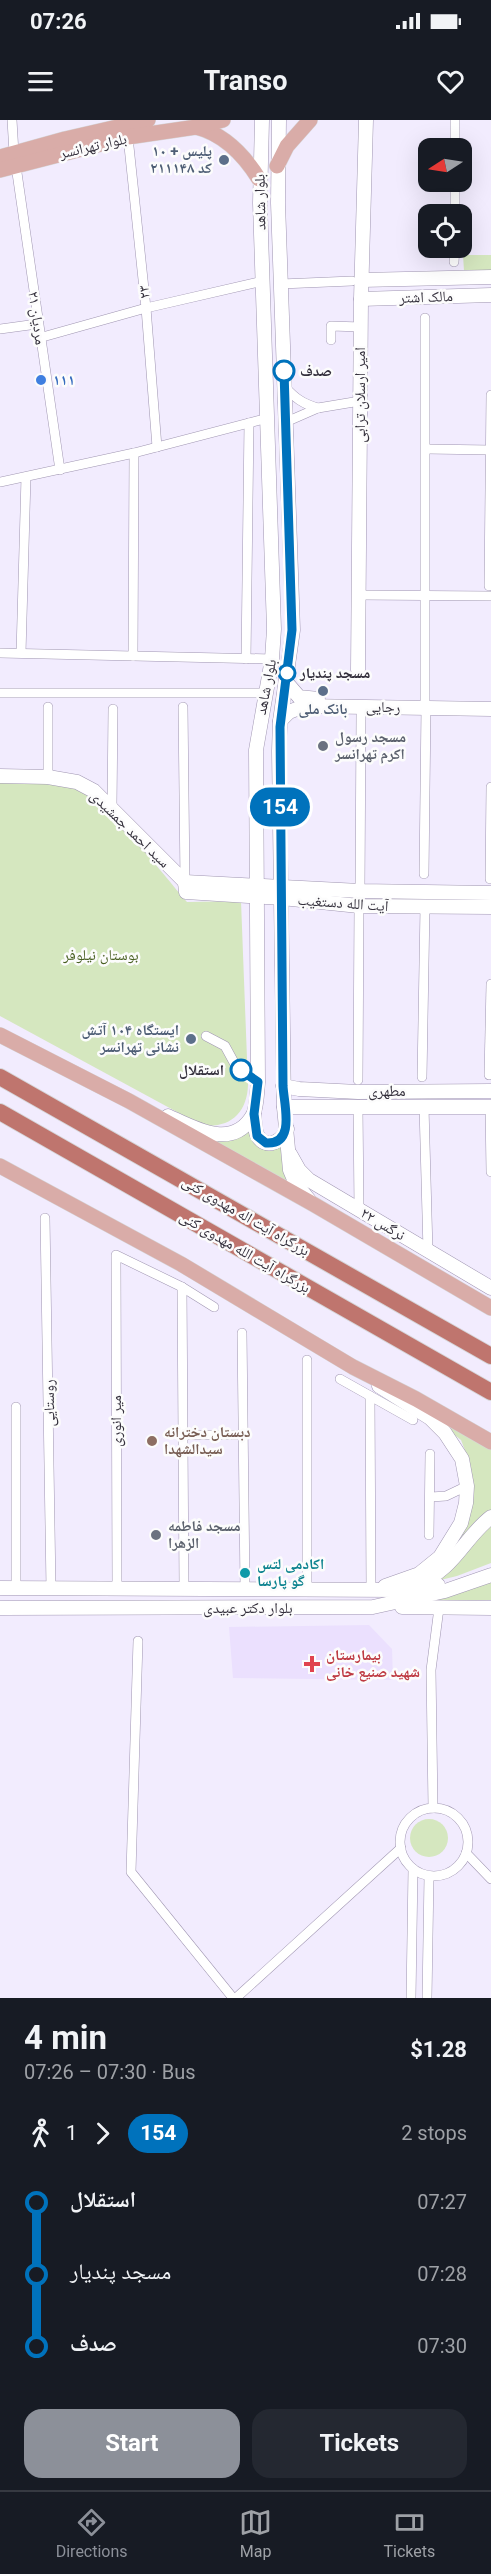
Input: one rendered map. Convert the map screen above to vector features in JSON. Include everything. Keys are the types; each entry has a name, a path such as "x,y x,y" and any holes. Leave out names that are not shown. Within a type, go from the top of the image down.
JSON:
{"highway":[{"name":"بزرگراه آیت اله مهدوی کنی","path":"0,1077 491,1356"},
{"name":"بزرگراه آیت الله مهدوی کنی","path":"0,1112 491,1392"}],"main road":[{"name":"بلوار تهرانسر","path":"0,170 10,159 148,120"},
{"name":"بلوار تهرانسر","path":"126,127 196,127 223,120"},
{"name":"بلوار شاهد","path":"254,1114 258,1082 256,750 264,693 272,659 274,603 259,172 262,120"},
{"name":"بلوار شاهد","path":"279,120 277,166 292,630 280,721 283,1086 292,1177 313,1204"},
{"path":"196,127 214,134 232,146 259,172 277,166 287,146 310,120"},
{"name":"امیر ارسلان ترابی","path":"358,670 361,299 357,281 366,120"},
{"name":"مالک اشتر","path":"357,281 491,277"},
{"name":"مالک اشتر","path":"361,299 491,295"},
{"name":"رجایی","path":"286,682 292,691 307,699 491,709"},
{"name":"رجایی","path":"280,721 289,712 304,706 491,702"},
{"name":"سید احمد جمشیدی","path":"0,776 48,777 77,782 94,791 185,882"},
{"name":"آیت الله دستغیب","path":"185,882 282,892 491,886"},
{"name":"آیت الله دستغیب","path":"282,892 360,906 491,908"},
{"path":"0,1035 129,1101 313,1204 491,1308"},
{"name":"مطهری","path":"283,1086 308,1090 491,1091"},
{"path":"308,1090 309,1107"},
{"path":"129,1101 198,1130 219,1136 238,1131 254,1114"},
{"name":"مطهری","path":"284,1107 491,1107"},
{"path":"254,1114 256,1131 261,1141 277,1142 286,1129"},
{"name":"نرگس ۲۲","path":"288,1147 292,1159 309,1180 491,1288"},
{"path":"0,1167 181,1263 353,1367 430,1418 445,1433 462,1459 466,1503 461,1523 440,1557 419,1574 375,1589"},
{"path":"353,1367 416,1399 491,1442"},
{"path":"398,1590 429,1579 446,1569 471,1535 491,1517"},
{"name":"بلوار دکتر عبیدی","path":"0,1588 398,1590 456,1581 491,1567"},
{"name":"بلوار دکتر عبیدی","path":"0,1608 373,1607 445,1592 491,1575"},
{"path":"373,1607 491,1608"}],"street":[{"name":"۲۱ مردیان","path":"12,120 10,159 60,470"},
{"path":"455,120 455,138"},
{"name":"۲۳","path":"126,127 146,308 157,447"},
{"path":"39,338 146,308 262,281"},
{"path":"281,284 357,281"},
{"path":"424,874 425,318"},
{"path":"0,329 38,324"},
{"path":"331,340 331,327 361,327"},
{"path":"285,387 299,400 318,408"},
{"path":"489,586 491,395"},
{"path":"286,422 318,408 360,401"},
{"path":"0,482 134,453 268,418"},
{"path":"246,658 249,423"},
{"path":"426,449 491,450"},
{"path":"133,656 134,453"},
{"path":"21,653 26,477"},
{"path":"359,595 491,596"},
{"path":"0,653 272,659"},
{"path":"0,693 264,693"},
{"path":"48,707 48,777"},
{"path":"183,707 185,882"},
{"path":"112,807 113,709"},
{"path":"360,891 361,715"},
{"path":"491,787 491,886"},
{"path":"358,1080 360,906"},
{"path":"422,1077 425,907"},
{"path":"489,1075 491,984"},
{"path":"206,1036 225,1046 237,1068 258,1082"},
{"path":"358,1107 360,1210"},
{"path":"424,1107 428,1251"},
{"path":"491,1107 491,1172"},
{"name":"روستایی","path":"45,1218 51,1588"},
{"name":"میر انوری","path":"117,1587 116,1255 182,1287"},
{"path":"182,1287 214,1307"},
{"path":"182,1287 184,1588"},
{"path":"242,1333 245,1588"},
{"path":"307,1360 307,1589"},
{"path":"340,1380 413,1420"},
{"path":"370,1396 375,1589"},
{"path":"16,1407 16,1588"},
{"path":"183,1435 243,1435"},
{"path":"429,1535 430,1454"},
{"path":"431,1497 446,1496 466,1486"},
{"path":"446,1496 466,1503"},
{"path":"433,1808 430,1670 439,1608"},
{"path":"138,1641 131,1872 235,1998 400,1848"},
{"path":"433,1808 444,1810 461,1822 468,1842 466,1853 452,1871 429,1876 413,1869 404,1858 400,1848 405,1825 412,1816 433,1808"},
{"path":"466,1853 491,1879"},
{"path":"411,1998 413,1869"},
{"path":"427,1998 429,1876"}],"shaded area":[{"name":"بیمارستان شهید صنیع خانی","path":"369,1625 392,1649 393,1680 233,1678 229,1627"}],"green space":[{"path":"472,255 491,255 491,270 464,271 463,258 472,258"},
{"name":"بوستان نیلوفر","path":"0,782 61,784 83,792 132,837 187,902 241,901 248,1085 244,1104 235,1117 228,1122 211,1126 201,1125 0,1016"},
{"path":"250,1126 252,1138 260,1149 272,1151 284,1144 295,1188 207,1137"},
{"path":"422,1410 491,1450 491,1511 456,1551 420,1576 454,1546 466,1453 461,1440"},
{"path":"491,1522 491,1563 457,1576 424,1584"},
{"path":"491,1580 491,1600 420,1601"},
{"path":"429,1819 436,1820 442,1825 447,1831 447,1845 442,1851 436,1856 429,1857 422,1856 416,1851 411,1845 410,1838 411,1831 416,1825 422,1820"}],"bus line":[{"name":"154","path":"241,1070 258,1082 254,1114 257,1136 266,1143 277,1142 285,1134 286,1129 283,1086 280,727 292,630 284,371"}],"place":[{"name":"پلیس + ۱۰ کد ۲۱۱۱۴۸","path":"224,160"},
{"name":"صدف","path":"284,371"},
{"name":"۱۱۱","path":"41,380"},
{"name":"مسجد پندیار","path":"287,673"},
{"name":"بانک ملی","path":"323,691"},
{"name":"مسجد رسول اکرم تهرانسر","path":"323,746"},
{"name":"ایستگاه ۱۰۴ آتش ‌نشانی تهرانسر","path":"191,1039"},
{"name":"استقلال","path":"241,1070"},
{"name":"دبستان دخترانه سیدالشهدا","path":"152,1441"},
{"name":"مسجد فاطمه الزهرا","path":"156,1535"},
{"name":"اکادمی لتس گو پارسا","path":"245,1573"},
{"name":"بیمارستان شهید صنیع خانی","path":"312,1664"}]}
